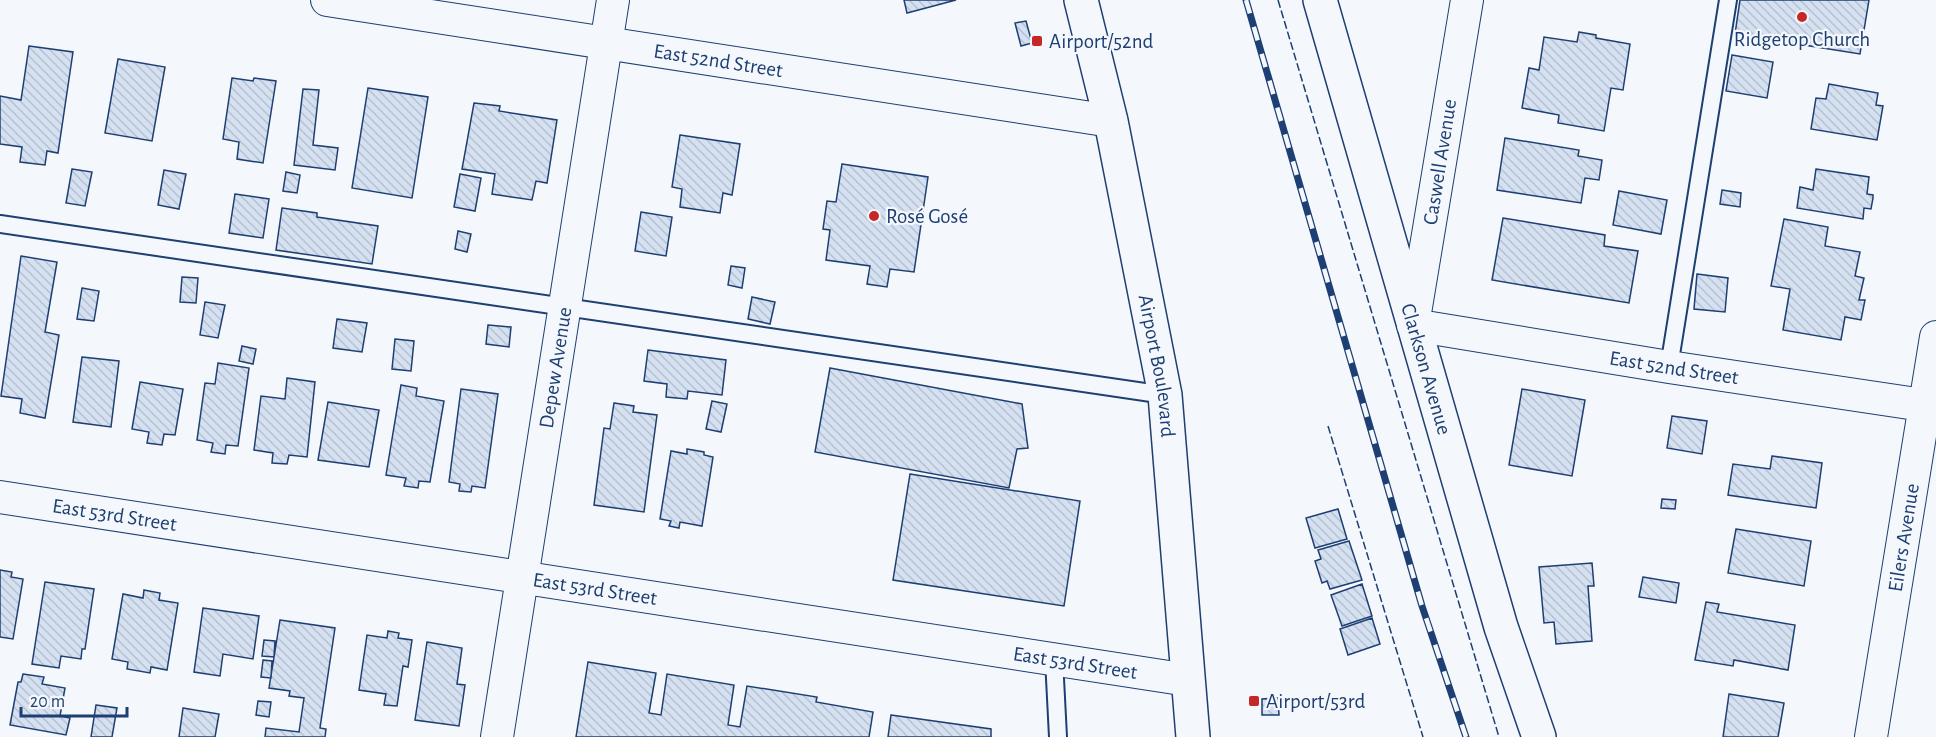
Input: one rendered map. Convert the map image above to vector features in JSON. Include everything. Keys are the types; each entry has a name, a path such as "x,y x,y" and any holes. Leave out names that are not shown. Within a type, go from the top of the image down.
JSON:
{"street":[{"name":"East 52nd Street","path":"327,0 1111,121"},
{"name":"Depew Avenue","path":"497,737 613,0"},
{"name":"Airport Boulevard","path":"1081,0 1111,121 1165,395 1193,737"},
{"name":"Clarkson Avenue","path":"1320,0 1502,627 1539,737"},
{"name":"Caswell Avenue","path":"1413,325 1467,0"},
{"name":"East 52nd Street","path":"1413,325 1669,367 1931,406"},
{"name":"Eilers Avenue","path":"1871,737 1931,406 1936,337"},
{"name":"East 53rd Street","path":"0,497 1188,680"}],"lane":[{"path":"1669,367 1728,0"},
{"path":"0,224 1165,395"},
{"path":"1054,659 1058,737"}],"building":[{"path":"904,0 956,0 907,13"},
{"name":"Ridgetop Church","path":"1740,0 1869,0 1860,54 1735,34"},
{"path":"1026,21 1032,43 1021,46 1015,23"},
{"path":"1579,32 1596,35 1596,38 1630,44 1623,90 1611,88 1604,131 1558,123 1559,115 1522,108 1529,68 1539,70 1544,37 1577,42"},
{"path":"29,46 73,52 58,153 47,151 45,165 20,162 22,147 0,144 0,96 21,100"},
{"path":"1732,55 1773,62 1767,98 1726,91"},
{"path":"118,59 165,67 152,141 105,133"},
{"path":"232,78 276,81 263,163 237,159 239,142 223,139"},
{"path":"1829,84 1878,93 1876,105 1883,106 1877,140 1811,129 1816,98 1826,99"},
{"path":"368,88 428,97 412,198 352,188"},
{"path":"303,89 319,90 313,145 338,148 335,170 294,165"},
{"path":"474,103 500,106 499,111 557,120 547,183 536,181 532,200 492,194 495,174 462,169"},
{"path":"680,135 740,144 732,195 723,193 720,213 680,207 682,189 672,187"},
{"path":"1505,138 1579,150 1578,156 1602,160 1599,180 1585,178 1581,203 1497,190"},
{"name":"Rosé Gosé","path":"842,164 928,177 914,272 890,269 887,287 867,284 870,266 826,260 830,230 823,229 827,201 836,202"},
{"path":"72,169 92,172 85,206 66,203"},
{"path":"1816,169 1869,177 1867,194 1873,195 1873,198 1871,209 1864,208 1863,219 1797,208 1800,187 1813,190"},
{"path":"164,170 186,174 179,209 158,205"},
{"path":"286,172 300,175 297,193 283,191"},
{"path":"460,174 481,178 475,211 454,207"},
{"path":"1722,190 1741,193 1740,207 1720,204"},
{"path":"1619,191 1667,200 1661,234 1613,225"},
{"path":"235,194 269,199 263,238 229,233"},
{"path":"282,208 317,213 317,217 378,226 372,264 276,250"},
{"path":"641,212 672,217 666,256 635,251"},
{"path":"1503,218 1605,235 1604,246 1638,251 1629,303 1492,280"},
{"path":"1784,219 1828,227 1825,246 1860,252 1855,276 1864,278 1859,300 1865,300 1861,320 1845,317 1841,340 1783,330 1790,289 1771,286"},
{"path":"458,231 471,234 467,252 455,249"},
{"path":"21,256 57,262 45,332 59,335 45,418 20,413 22,399 1,396"},
{"path":"731,266 745,268 742,288 728,285"},
{"path":"1697,274 1728,278 1725,312 1694,309"},
{"path":"182,277 198,278 196,303 180,302"},
{"path":"82,288 99,291 94,321 77,319"},
{"path":"752,297 775,302 770,324 748,319"},
{"path":"205,302 225,305 218,338 200,335"},
{"path":"337,319 367,323 362,352 333,348"},
{"path":"488,325 511,327 509,347 486,344"},
{"path":"395,339 414,341 411,371 392,369"},
{"path":"242,346 256,349 253,364 239,361"},
{"path":"648,350 726,360 722,395 688,391 687,399 666,397 667,384 644,381"},
{"path":"82,357 119,361 111,427 73,422"},
{"path":"218,363 249,368 238,446 226,445 225,454 211,452 213,443 197,440 205,383 215,384"},
{"path":"830,368 1022,404 1028,448 1017,449 1009,488 815,452"},
{"path":"287,378 315,382 307,457 289,455 287,464 272,463 273,453 254,450 261,396 285,399"},
{"path":"140,382 183,389 175,435 164,434 162,445 147,443 149,432 132,429"},
{"path":"401,385 417,388 416,396 444,401 430,482 419,481 418,488 404,486 406,478 386,475"},
{"path":"461,389 498,394 485,488 472,486 471,492 459,491 460,484 449,482"},
{"path":"1522,389 1585,400 1572,476 1509,465"},
{"path":"712,401 727,404 721,432 706,429"},
{"path":"328,402 379,410 369,467 318,460"},
{"path":"614,403 634,406 633,412 657,415 644,512 594,505 604,428 610,429"},
{"path":"1672,416 1707,421 1702,454 1667,448"},
{"path":"687,449 704,452 704,455 713,457 702,526 680,522 679,528 669,526 671,521 660,519 671,451 687,454"},
{"path":"1772,456 1822,463 1816,508 1728,495 1733,464 1770,469"},
{"path":"910,474 1080,501 1064,606 893,580"},
{"path":"1662,499 1676,500 1675,509 1661,508"},
{"path":"1338,509 1347,539 1315,548 1306,518"},
{"path":"1736,529 1811,541 1804,586 1728,573"},
{"path":"1349,541 1362,580 1330,589 1327,581 1322,583 1315,561 1321,559 1318,550"},
{"path":"1592,563 1594,586 1588,586 1592,641 1556,644 1554,622 1544,623 1539,567"},
{"path":"0,570 12,572 11,577 23,579 13,639 0,637"},
{"path":"1643,577 1679,583 1676,603 1639,597"},
{"path":"45,582 94,589 85,649 82,649 81,659 61,656 59,668 32,664"},
{"path":"1362,584 1372,616 1342,626 1331,595"},
{"path":"144,590 160,593 159,600 178,603 167,670 151,667 150,673 127,669 128,662 112,659 123,594 143,598"},
{"path":"1706,602 1719,604 1717,612 1795,625 1788,670 1734,660 1733,666 1695,660"},
{"path":"203,608 259,616 253,659 223,654 220,676 194,672"},
{"path":"1372,618 1380,644 1348,655 1340,629"},
{"path":"280,620 335,628 320,728 326,729 325,737 265,737 266,728 299,732 304,698 289,696 290,691 269,688"},
{"path":"388,631 399,633 398,638 412,640 408,667 403,666 397,706 384,705 386,694 359,690 367,635 387,638"},
{"path":"264,640 275,641 274,657 262,656"},
{"path":"427,642 462,648 457,684 465,685 459,726 415,720"},
{"path":"263,660 272,661 271,678 261,677"},
{"path":"588,662 656,673 649,713 661,715 667,674 734,685 728,725 740,727 747,686 817,697 816,702 873,712 869,737 576,737"},
{"path":"23,674 44,677 42,684 65,688 60,716 70,718 66,735 10,725 18,682 21,682"},
{"path":"1729,694 1784,703 1778,737 1723,737"},
{"path":"1278,698 1279,715 1262,715 1262,699"},
{"path":"258,701 271,702 269,717 256,715"},
{"path":"96,705 117,708 112,737 91,737"},
{"path":"183,708 219,714 215,737 179,737"},
{"path":"891,715 991,729 991,737 888,737"}],"railway":[{"path":"1246,0 1422,606 1466,737"}],"fence":[{"path":"1278,0 1499,737"},
{"path":"1328,426 1423,737"}],"place":[{"name":"Ridgetop Church","path":"1802,17"},
{"name":"Airport/52nd","path":"1037,41"},
{"name":"Rosé Gosé","path":"874,216"},
{"name":"Airport/53rd","path":"1254,701"}]}
